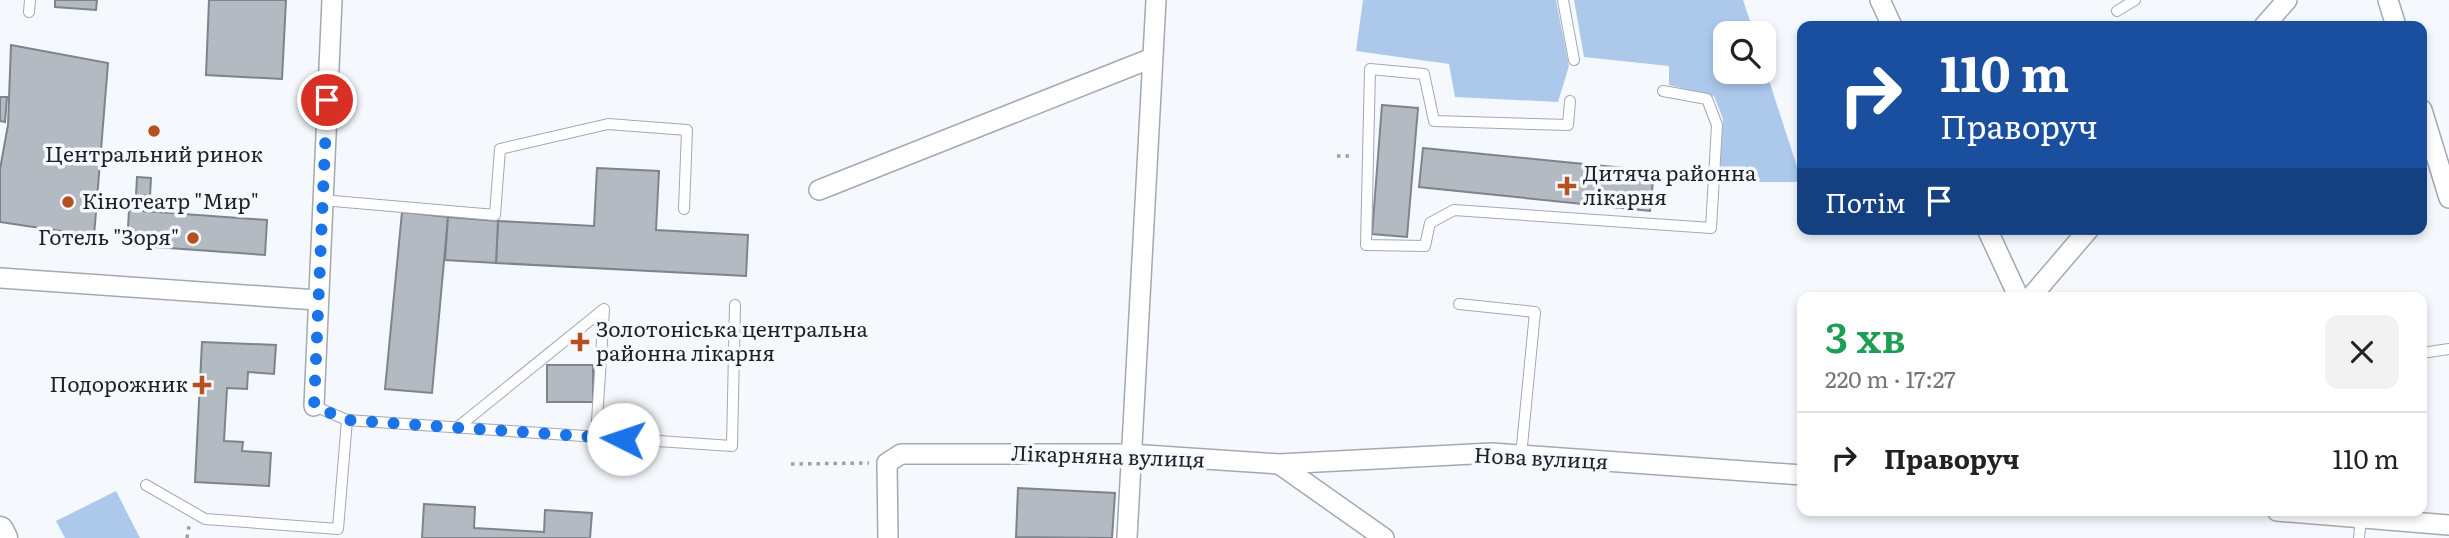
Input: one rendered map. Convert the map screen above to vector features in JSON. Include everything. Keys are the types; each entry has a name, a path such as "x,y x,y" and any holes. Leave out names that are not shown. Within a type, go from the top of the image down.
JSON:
{"main road":[{"path":"0,530 4,538"}],"street":[{"path":"314,406 332,0"},
{"path":"1127,538 1156,0"},
{"path":"1880,0 1890,21"},
{"path":"2268,21 2287,0"},
{"path":"2388,0 2394,21"},
{"path":"819,190 1152,58"},
{"path":"2427,126 2449,198"},
{"path":"1990,235 2016,292"},
{"path":"2035,292 2084,235"},
{"path":"0,278 317,300"},
{"name":"Лікарняна вулиця","path":"887,463 901,454 1130,453 1279,464"},
{"name":"Нова вулиця","path":"1279,464 1492,453 1797,475"},
{"path":"887,463 888,538"},
{"path":"1279,464 1384,538"},
{"path":"2337,516 2449,526"}],"lane":[{"path":"29,12 30,0"},
{"path":"1563,0 1574,60"},
{"path":"2117,11 2135,0"},
{"path":"1570,101 1568,125 1434,121 1424,74 1370,69 1366,246 1424,246 1430,223 1454,210 1712,228 1717,125 1707,99 1663,91"},
{"path":"322,200 495,215 500,149 608,124 687,130 684,209"},
{"path":"1459,304 1535,312 1520,457"},
{"path":"314,406 347,420 732,446 735,305"},
{"path":"458,428 604,309 596,437"},
{"path":"2427,352 2449,349"},
{"path":"146,485 205,519 338,529 347,420"},
{"path":"2359,538 2361,518"}],"path":[{"path":"1337,156 1350,156"},
{"path":"791,464 887,463"}],"shaded area":[{"path":"1363,0 1556,0 1569,66 1558,102 1455,97 1449,64 1356,51"},
{"path":"1574,0 1743,0 1750,21 1713,21 1713,84 1770,84 1797,167 1797,182 1719,182 1723,119 1714,96 1669,85 1669,66 1584,57"},
{"path":"116,491 140,538 65,538 56,521"}],"building":[{"path":"55,0 97,0 96,10 55,7"},
{"path":"209,0 286,0 282,79 206,75"},
{"path":"11,45 108,63 94,236 0,222 0,169 8,125"},
{"path":"0,97 7,97 5,122 0,121"},
{"path":"1382,105 1418,108 1407,237 1372,234"},
{"path":"1423,148 1654,171 1650,211 1419,187"},
{"path":"597,168 659,171 656,230 748,235 746,276 496,263 498,221 594,226"},
{"path":"137,177 151,178 150,196 136,195"},
{"path":"129,210 267,220 265,255 127,245"},
{"path":"402,212 448,217 432,393 385,389"},
{"path":"448,217 498,221 496,263 445,260"},
{"path":"202,342 276,345 274,374 248,372 247,389 227,388 224,441 243,442 242,451 271,453 269,486 195,482"},
{"path":"547,365 593,365 593,402 547,402"},
{"path":"1018,488 1115,493 1112,538 1016,537"},
{"path":"424,504 475,507 474,528 544,532 545,510 592,513 590,538 422,538"}],"place":[{"name":"Центральний ринок","path":"154,131"},
{"name":"Дитяча районна лікарня","path":"1567,186"},
{"name":"Кінотеатр \"Мир\"","path":"68,202"},
{"name":"Готель \"Зоря\"","path":"193,238"},
{"name":"Золотоніська центральна районна лікарня","path":"580,342"},
{"name":"Подорожник","path":"202,385"}],"route":[{"path":"327,100 314,406 347,420 623,439"}]}
